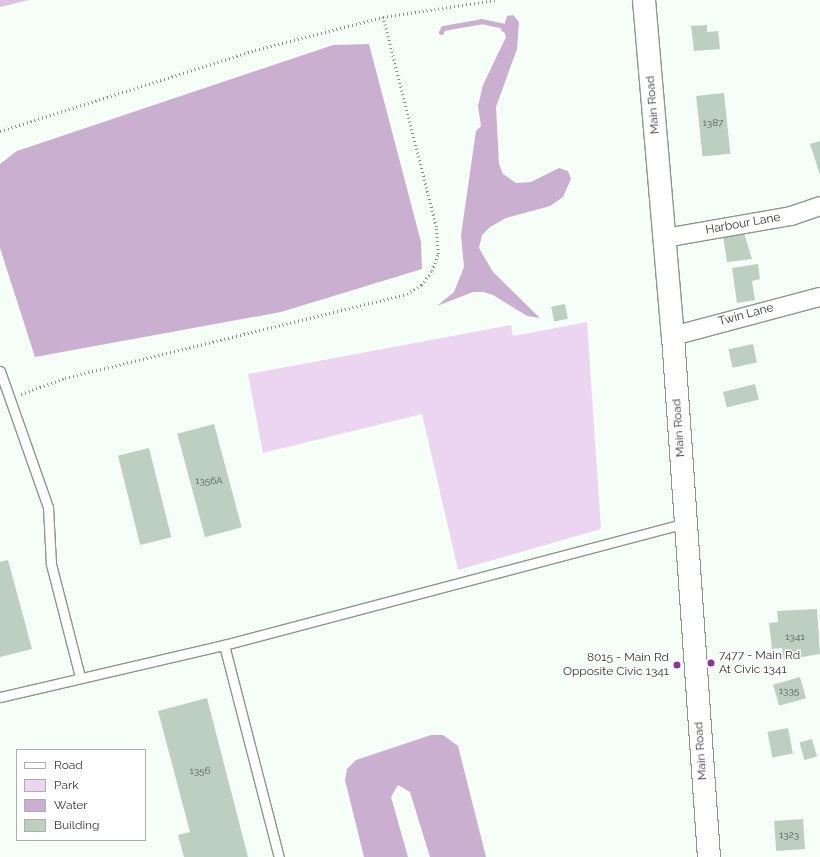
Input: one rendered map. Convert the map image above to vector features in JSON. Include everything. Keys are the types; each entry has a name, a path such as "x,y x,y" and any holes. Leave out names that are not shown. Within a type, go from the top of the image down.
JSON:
{"main road":[{"name":"Main Road","path":"644,0 673,336 709,857"}],"street":[{"name":"Harbour Lane","path":"665,238 791,216 820,206"},
{"name":"Twin Lane","path":"673,336 820,297"}],"lane":[{"path":"0,372 4,400 48,507 51,564 80,677"},
{"path":"0,697 80,677 224,645 686,523"},
{"path":"224,645 280,857"}],"path":[{"path":"0,131 255,50 383,17 495,0"},
{"path":"4,400 65,378 407,294 421,285 432,270 438,254 436,227 383,17"}],"green space":[{"path":"587,322 601,529 458,570 422,414 263,453 248,374 511,325 513,336"}],"shaded area":[{"path":"0,0 29,0 0,7"}],"water":[{"path":"513,15 519,22 517,49 496,107 499,164 503,174 516,183 531,182 559,168 568,171 571,179 563,197 550,206 506,218 490,227 482,235 479,248 493,272 540,318 527,316 493,295 483,292 473,292 437,306 454,292 464,267 461,235 476,131 481,126 478,106 483,85 506,37 503,29 507,16"},
{"path":"369,44 421,242 422,269 281,312 35,357 0,248 0,164 17,151 333,45"},
{"path":"431,735 443,735 458,746 486,857 430,857 410,792 398,785 391,797 408,857 364,857 345,780 347,769 356,760"}],"building":[{"path":"707,25 707,32 718,31 720,49 694,51 691,26"},
{"path":"724,93 730,154 703,157 696,96"},
{"path":"820,141 820,175 810,144"},
{"path":"744,233 752,259 727,262 723,236"},
{"path":"758,264 760,279 752,281 755,300 737,303 732,268"},
{"path":"565,304 568,319 554,321 551,307"},
{"path":"753,344 757,363 732,368 729,349"},
{"path":"755,384 759,400 727,408 723,392"},
{"path":"214,424 242,527 205,537 177,434"},
{"path":"149,448 171,537 140,545 118,456"},
{"path":"8,560 32,649 0,657 0,562"},
{"path":"817,609 820,654 784,660 782,648 772,649 769,623 778,622 777,611"},
{"path":"800,677 806,698 779,706 773,685"},
{"path":"207,698 248,857 184,857 178,835 190,832 158,711"},
{"path":"788,728 793,754 772,758 767,732"},
{"path":"812,739 817,756 804,760 800,743"},
{"path":"803,819 805,849 776,851 774,821"}],"waterway":[{"path":"441,32 443,28 481,21 504,26 503,29"}],"place":[{"name":"7477 - Main Rd At Civic 1341","path":"711,663"},
{"name":"8015 - Main Rd Opposite Civic 1341","path":"677,665"}]}
